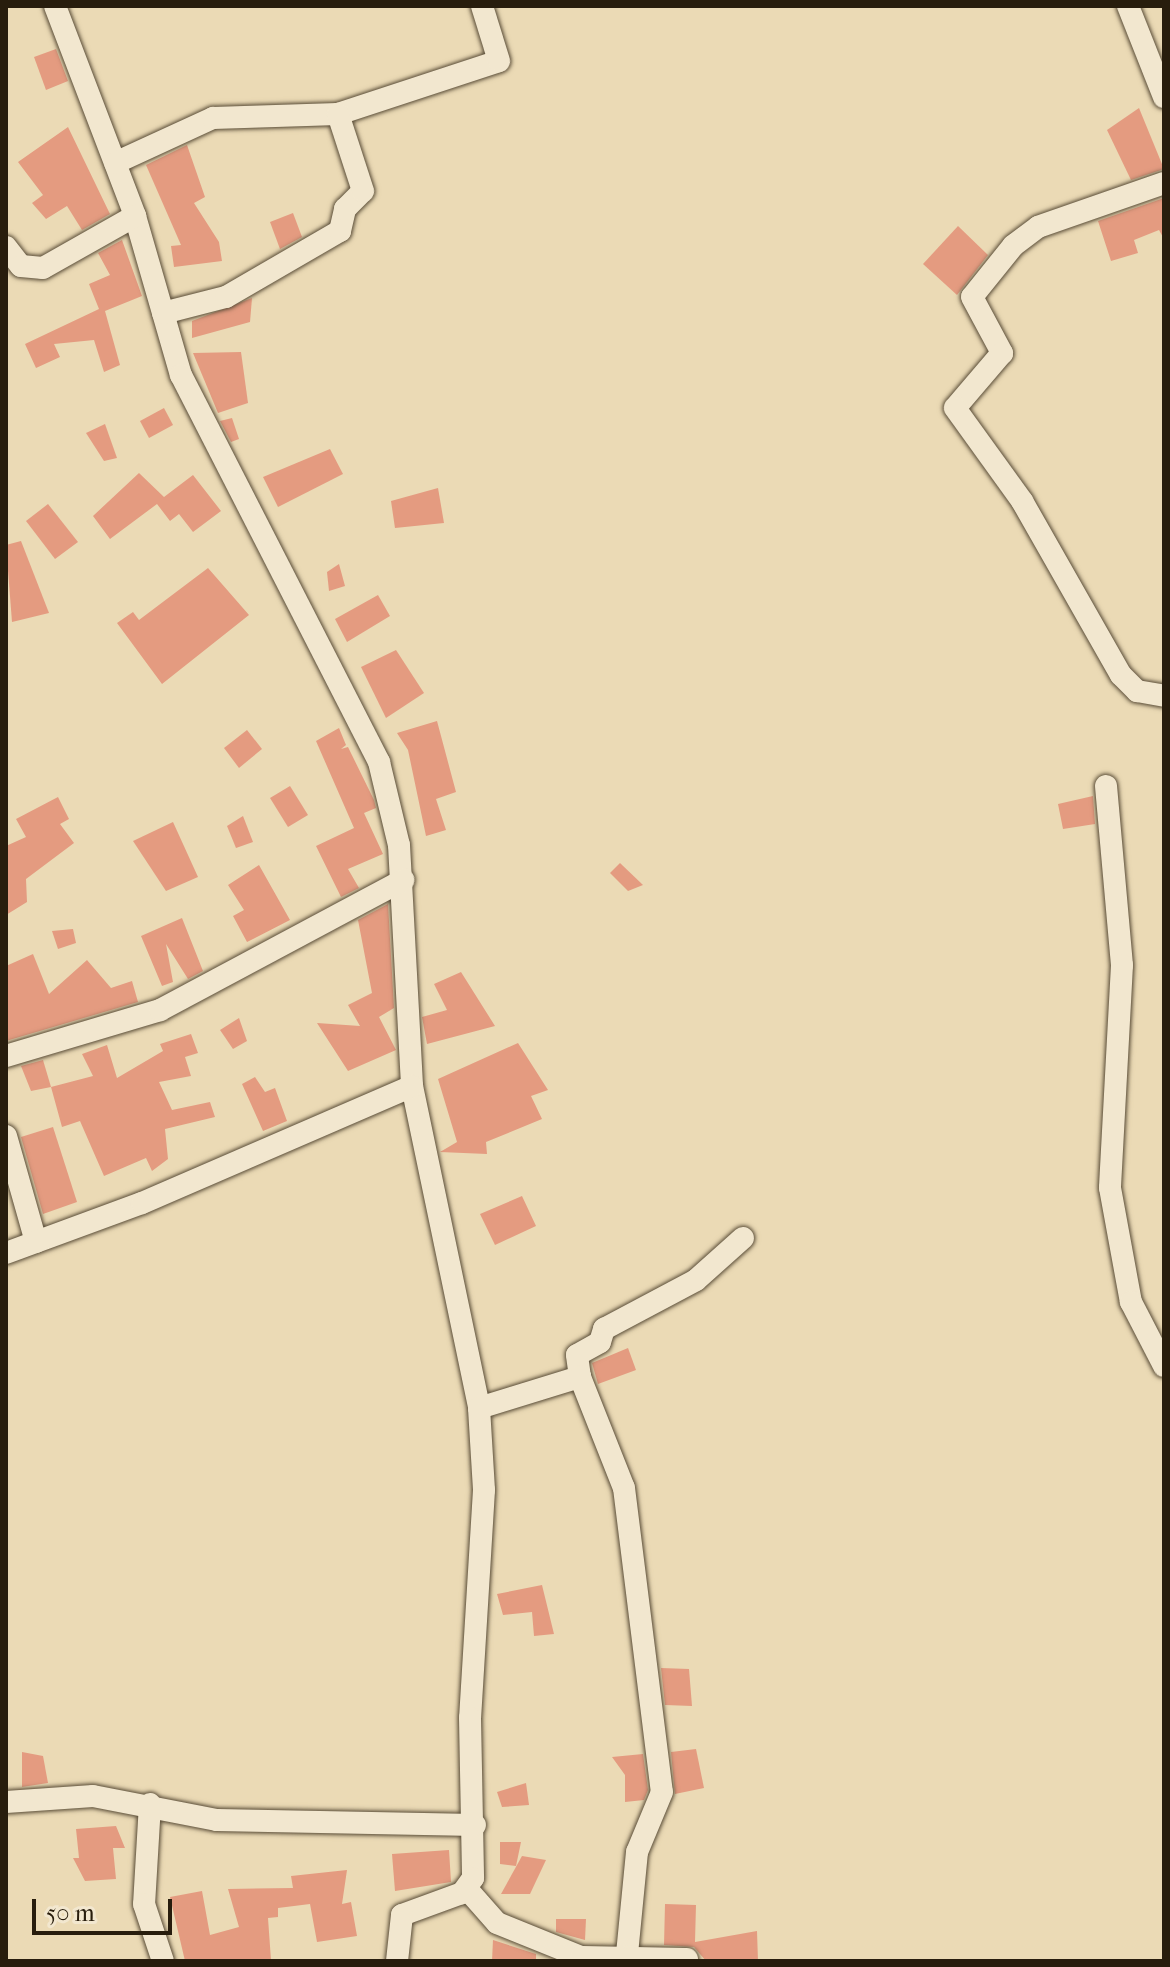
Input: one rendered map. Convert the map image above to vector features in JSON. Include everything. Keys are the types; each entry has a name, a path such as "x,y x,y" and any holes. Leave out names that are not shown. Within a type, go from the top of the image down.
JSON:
{"street":[{"path":"55,6 135,216 163,313 202,424 379,762 403,880 412,1086 479,1408 482,1545 470,1718 475,1825 467,1889 484,1914 511,1929 589,1959 627,1954 687,1959"},
{"path":"115,163 213,118 338,114 499,61 482,6"},
{"path":"1128,6 1164,97"},
{"path":"163,313 226,297 340,231 345,209 363,191 338,114"},
{"path":"1164,183 1038,227 1013,246 972,297 1002,353 955,408 1022,501 1121,675 1137,691 1164,696"},
{"path":"6,247 21,266 43,268 135,216"},
{"path":"1106,786 1122,965 1110,1188 1131,1302 1162,1359"},
{"path":"6,1056 160,1010 403,880"},
{"path":"6,1253 412,1086"},
{"path":"6,1136 36,1242"},
{"path":"627,1954 637,1852 662,1792 629,1510 580,1377 577,1355 600,1342 604,1329 696,1280 743,1238"},
{"path":"479,1408 580,1377"},
{"path":"6,1802 40,1794 150,1804 217,1820 475,1825"},
{"path":"150,1804 144,1904 163,1961"},
{"path":"397,1961 402,1915 467,1889"}],"building":[{"path":"56,49 68,81 46,90 34,57"},
{"path":"1139,108 1164,169 1131,180 1107,130"},
{"path":"68,127 110,214 82,230 67,206 46,219 32,203 43,195 18,162"},
{"path":"187,145 205,197 194,203 219,242 222,261 174,267 171,246 181,245 146,165"},
{"path":"1164,198 1164,239 1159,230 1134,240 1138,253 1111,261 1098,221"},
{"path":"293,213 302,237 280,249 270,222"},
{"path":"958,226 988,255 957,295 923,264"},
{"path":"122,240 142,296 105,311 120,365 104,372 94,340 54,344 60,357 36,368 25,344 99,309 89,284 110,275 98,253"},
{"path":"252,298 250,322 192,338 192,321"},
{"path":"241,352 248,403 218,413 193,353"},
{"path":"164,408 173,425 149,438 140,421"},
{"path":"232,418 239,439 231,442 220,421"},
{"path":"105,424 117,458 104,461 86,433"},
{"path":"330,449 343,474 278,507 263,477"},
{"path":"139,473 164,497 193,475 221,511 193,532 179,514 170,521 157,504 110,539 93,516"},
{"path":"438,488 444,523 395,528 391,501"},
{"path":"48,504 78,542 55,559 26,521"},
{"path":"21,541 49,613 12,622 6,545"},
{"path":"339,564 345,586 329,591 327,572"},
{"path":"208,568 249,615 162,684 117,623 133,612 139,620"},
{"path":"378,595 390,616 347,642 335,619"},
{"path":"396,650 424,693 386,718 361,667"},
{"path":"437,721 456,792 436,799 446,830 426,836 408,750 397,733"},
{"path":"339,728 346,745 341,749 348,747 374,800 376,808 364,813 383,854 348,869 359,888 341,897 316,846 354,828 316,741"},
{"path":"247,730 262,749 239,768 224,748"},
{"path":"290,786 308,815 288,827 270,798"},
{"path":"1093,796 1095,824 1063,829 1058,804"},
{"path":"58,797 69,819 60,824 74,843 26,879 27,902 6,915 6,846 26,837 16,819"},
{"path":"243,816 253,842 236,848 227,826"},
{"path":"173,822 198,877 166,891 133,841"},
{"path":"620,863 643,885 628,891 610,873"},
{"path":"259,865 290,920 247,942 233,916 244,910 228,885"},
{"path":"388,904 394,1008 379,1017 396,1050 348,1071 317,1023 360,1026 348,1005 372,993 358,920"},
{"path":"182,918 203,971 188,979 166,944 173,982 162,986 141,936"},
{"path":"73,929 76,943 58,949 52,931"},
{"path":"33,954 49,994 87,960 111,988 132,981 138,1002 6,1041 6,966"},
{"path":"461,972 495,1026 427,1044 422,1017 447,1010 434,984"},
{"path":"239,1018 247,1041 233,1049 220,1030"},
{"path":"191,1034 198,1053 185,1057 191,1076 159,1082 172,1110 210,1102 215,1117 165,1129 168,1159 152,1171 146,1158 104,1176 80,1121 62,1127 51,1087 93,1076 82,1054 107,1045 117,1078 163,1051 160,1044"},
{"path":"518,1043 548,1090 531,1096 542,1119 486,1142 487,1154 440,1152 457,1142 438,1079"},
{"path":"43,1060 51,1087 31,1091 21,1066"},
{"path":"255,1077 265,1092 275,1088 287,1121 263,1131 242,1084"},
{"path":"53,1127 77,1202 43,1214 21,1137"},
{"path":"522,1196 536,1226 495,1245 480,1214"},
{"path":"628,1348 636,1370 598,1384 592,1363"},
{"path":"542,1585 554,1634 534,1636 532,1612 503,1615 497,1594"},
{"path":"661,1668 689,1669 692,1706 665,1705"},
{"path":"696,1749 704,1788 675,1794 671,1752"},
{"path":"22,1752 43,1756 48,1783 22,1787"},
{"path":"643,1754 648,1790 644,1800 625,1802 625,1775 612,1757"},
{"path":"526,1783 529,1805 502,1807 497,1792"},
{"path":"116,1826 125,1848 113,1848 116,1879 85,1881 73,1858 79,1858 76,1829"},
{"path":"500,1842 521,1842 516,1866 500,1864"},
{"path":"449,1850 451,1882 395,1891 392,1854"},
{"path":"522,1856 546,1860 530,1894 501,1894"},
{"path":"347,1870 342,1904 351,1902 357,1936 317,1942 310,1904 278,1908 278,1917 268,1918 271,1960 185,1961 170,1897 202,1891 210,1935 239,1927 228,1889 293,1888 291,1876"},
{"path":"665,1904 696,1905 695,1942 757,1931 758,1961 706,1961 694,1947 664,1945"},
{"path":"556,1919 586,1919 585,1940 556,1932"},
{"path":"493,1940 536,1954 536,1961 492,1961"}]}
